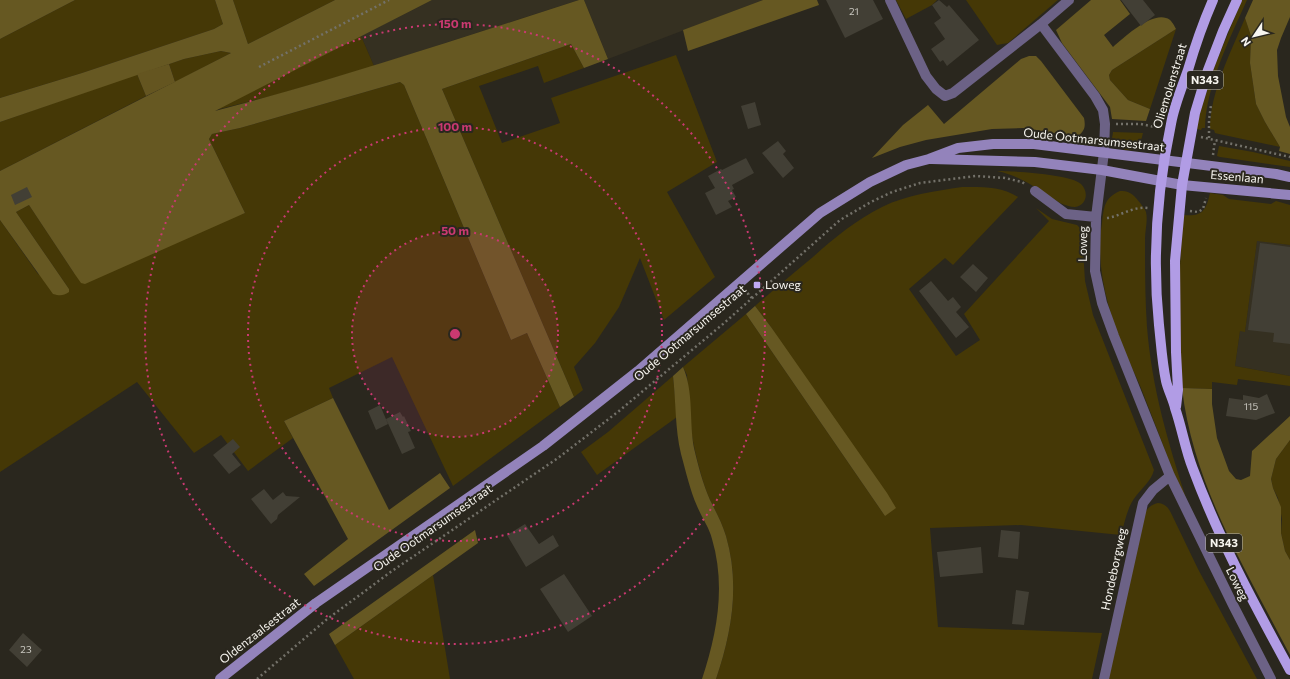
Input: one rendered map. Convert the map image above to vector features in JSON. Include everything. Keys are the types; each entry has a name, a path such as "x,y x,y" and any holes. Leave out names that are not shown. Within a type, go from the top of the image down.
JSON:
{"main road":[{"name":"Oliemolenstraat","path":"1161,181 1171,122 1203,22 1213,0"},
{"name":"N343","path":"1176,408 1178,390 1175,261 1182,185 1195,113 1208,70 1237,0"},
{"name":"Oude Ootmarsumsestraat","path":"316,603 543,446 638,371 820,213 870,182 906,165 929,159 958,148 993,144 1034,144 1165,160 1186,164"},
{"name":"Oude Ootmarsumsestraat","path":"929,159 1035,162 1102,170 1182,185"},
{"name":"Essenlaan","path":"1186,164 1276,174 1290,177"},
{"name":"N343","path":"1161,181 1156,249 1156,296 1166,382 1176,408 1192,468 1209,510 1222,539 1290,670"},
{"name":"Essenlaan","path":"1182,185 1290,195"},
{"name":"Oldenzaalsestraat","path":"220,679 316,603"}],"street":[{"path":"890,0 926,76 936,89 945,96 953,93 1041,24 1069,0"},
{"name":"Loweg","path":"1041,24 1095,96 1103,110 1106,124 1096,217 1095,271 1102,303 1170,476 1232,605 1271,679"},
{"path":"1035,191 1066,214 1096,217"},
{"name":"Hondeborgweg","path":"1104,679 1143,503 1153,490 1170,476"}],"path":[{"path":"260,67 389,0"},
{"path":"1209,138 1211,104"},
{"name":"Oude Ootmarsumsestraat","path":"1106,124 1142,124 1169,131"},
{"path":"1191,135 1290,157"},
{"name":"Oude Ootmarsumsestraat","path":"257,679 326,620 392,571 558,458 619,411 752,298 840,220 892,192 920,183 976,176 1005,178 1022,182 1035,191"},
{"path":"748,293 752,298"}],"shaded area":[{"path":"0,0 75,0 0,39"},
{"path":"75,0 215,0 223,24 214,29 82,73 0,98 0,39"},
{"path":"215,0 233,0 248,44 335,0 432,0 215,111 352,72 579,0 584,0 608,59 584,68 571,44 442,89 574,397 560,407 527,333 511,340 404,85 400,82 240,128 212,134 209,139 245,213 85,284 81,283 29,205 16,212 69,289 69,292 63,295 53,294 0,220 0,171 231,53 221,51 184,59 0,122 0,98 82,73 214,29 223,24"},
{"path":"233,0 335,0 248,44"},
{"path":"432,0 579,0 374,66 361,36"},
{"path":"584,0 763,0 608,59"},
{"path":"763,0 817,0 819,5 688,51 683,30"},
{"path":"896,0 937,0 932,5 906,19"},
{"path":"966,0 1058,0 1008,43 997,45"},
{"path":"1091,0 1120,0 1130,14 1104,35 1113,47 1145,22 1160,17 1166,18 1172,22 1176,29 1112,70 1109,75 1110,80 1128,100 1150,109 1146,121 1112,119 1110,107 1062,43 1056,30"},
{"path":"1242,0 1247,0 1214,79 1206,112 1205,128 1202,128 1201,130 1197,129 1197,123 1215,65"},
{"path":"1253,0 1290,0 1290,17 1277,50 1278,76 1286,117 1290,127 1290,154 1279,151 1280,147 1256,104 1250,63 1251,36 1245,18"},
{"path":"1245,18 1251,36 1250,63 1256,104 1280,147 1215,133 1214,130 1210,129 1211,115 1217,87"},
{"path":"1176,29 1150,109 1128,100 1110,80 1109,75 1112,70"},
{"path":"361,36 374,66 279,94 212,111"},
{"path":"571,44 584,68 544,83 538,66 479,86 502,143 560,123 551,98 676,55 717,162 667,192 715,277 664,320 640,258 619,307 595,343 574,367 583,390 574,397 442,89"},
{"path":"221,51 231,53 175,82 169,64 184,59"},
{"path":"1029,56 1036,56 1041,61 1084,118 1084,129 1077,137 1023,128 992,129 926,140 900,147 872,158 903,125 928,105 944,124 1021,59"},
{"path":"169,64 175,82 146,96 137,74"},
{"path":"137,74 146,96 0,171 0,122"},
{"path":"400,82 404,85 511,340 527,333 560,407 453,486 392,357 329,388 333,398 284,421 293,438 248,471 221,435 194,453 137,382 0,472 0,220 38,274 69,289 16,212 29,205 74,273 245,213 209,139 212,134 240,128"},
{"path":"1113,132 1143,133 1139,148 1128,150 1120,148 1112,139"},
{"path":"1219,146 1290,161 1290,167 1220,157 1217,156"},
{"path":"997,171 1054,175 1066,178 1081,184 1084,187 1086,198 1079,206 1068,206 1060,203 1037,188 1014,176"},
{"path":"962,187 984,187 998,189 1012,193 1018,197 953,265 945,258 909,289 956,356 980,340 964,314 1049,221 1036,208 1052,219 1077,225 1084,235 1083,249 1085,281 1093,315 1154,470 1149,481 1130,505 1121,535 1021,525 930,528 938,627 1102,633 1092,679 716,679 722,661 730,626 733,572 726,536 701,476 690,423 687,375 683,367 746,314 885,516 771,327 755,306 837,236 872,212 911,196"},
{"path":"1120,191 1127,191 1132,194 1139,201 1147,215 1145,239 1145,294 1149,350 1162,415 1173,458 1187,501 1187,509 1147,403 1113,321 1104,289 1100,256 1103,212 1108,200"},
{"path":"1210,193 1223,195 1229,199 1271,204 1276,201 1290,205 1290,245 1257,241 1245,332 1240,331 1235,366 1290,376 1290,386 1238,379 1237,385 1212,382 1212,389 1182,388 1179,345 1179,302 1183,215 1195,215 1202,212 1207,204"},
{"path":"1257,240 1290,245 1290,376 1235,366 1240,331 1245,331"},
{"path":"755,306 887,493 896,508 885,516 746,314"},
{"path":"683,367 689,386 694,448 707,494 721,522 726,536 733,572 730,626 722,661 716,679 702,679 712,645 718,610 718,574 711,535 692,494 679,445 673,376"},
{"path":"673,376 677,417 597,475 581,452 608,432"},
{"path":"1182,388 1212,389 1212,404 1217,438 1229,471 1236,479 1241,480 1250,476 1252,451 1290,416 1290,440 1276,459 1271,479 1281,507 1281,533 1285,551 1290,560 1290,655 1239,559 1209,493 1197,459 1188,424"},
{"path":"333,398 389,510 440,473 450,488 314,586 304,574 348,539 284,421"},
{"path":"1290,440 1290,560 1285,551 1281,533 1282,519 1278,498 1273,488 1271,479 1276,459"},
{"path":"1158,503 1167,507 1170,511 1198,569 1257,679 1107,679 1144,514 1150,507"},
{"path":"475,530 478,543 335,645 329,634"},
{"path":"433,575 450,679 354,679 335,645"}],"building":[{"path":"826,0 873,0 883,19 845,38"},
{"path":"939,0 947,7 949,5 979,40 947,66 943,60 940,62 931,49 945,39 934,23 941,18 932,5"},
{"path":"1121,0 1143,0 1155,15 1141,26"},
{"path":"755,102 761,125 748,129 741,106"},
{"path":"778,141 786,151 783,154 794,168 783,178 762,153"},
{"path":"746,158 754,173 732,185 734,189 732,190 736,197 728,201 732,207 716,215 705,193 715,188 708,176"},
{"path":"27,187 32,197 15,205 11,195"},
{"path":"1260,243 1290,247 1290,344 1273,342 1274,333 1248,330"},
{"path":"973,264 988,278 976,292 960,277"},
{"path":"931,281 948,301 953,297 961,307 956,312 969,327 956,338 919,291"},
{"path":"1267,394 1275,413 1256,420 1226,416 1229,398 1243,400 1243,395 1259,398"},
{"path":"380,405 388,424 376,430 368,411"},
{"path":"400,412 403,417 404,416 411,431 408,432 415,448 402,454 386,419"},
{"path":"233,439 240,447 232,454 241,465 229,474 213,455"},
{"path":"264,489 273,500 283,492 286,496 300,497 278,515 277,519 271,524 251,499"},
{"path":"525,524 539,544 553,535 559,546 526,567 507,535"},
{"path":"1001,530 1020,532 1018,559 998,557"},
{"path":"981,547 983,573 940,577 937,552"},
{"path":"564,574 592,616 568,632 540,589"},
{"path":"1016,590 1029,592 1024,625 1012,624"},
{"path":"23,633 42,650 27,667 9,650"}],"place":[{"name":"Loweg","path":"757,285"}]}
